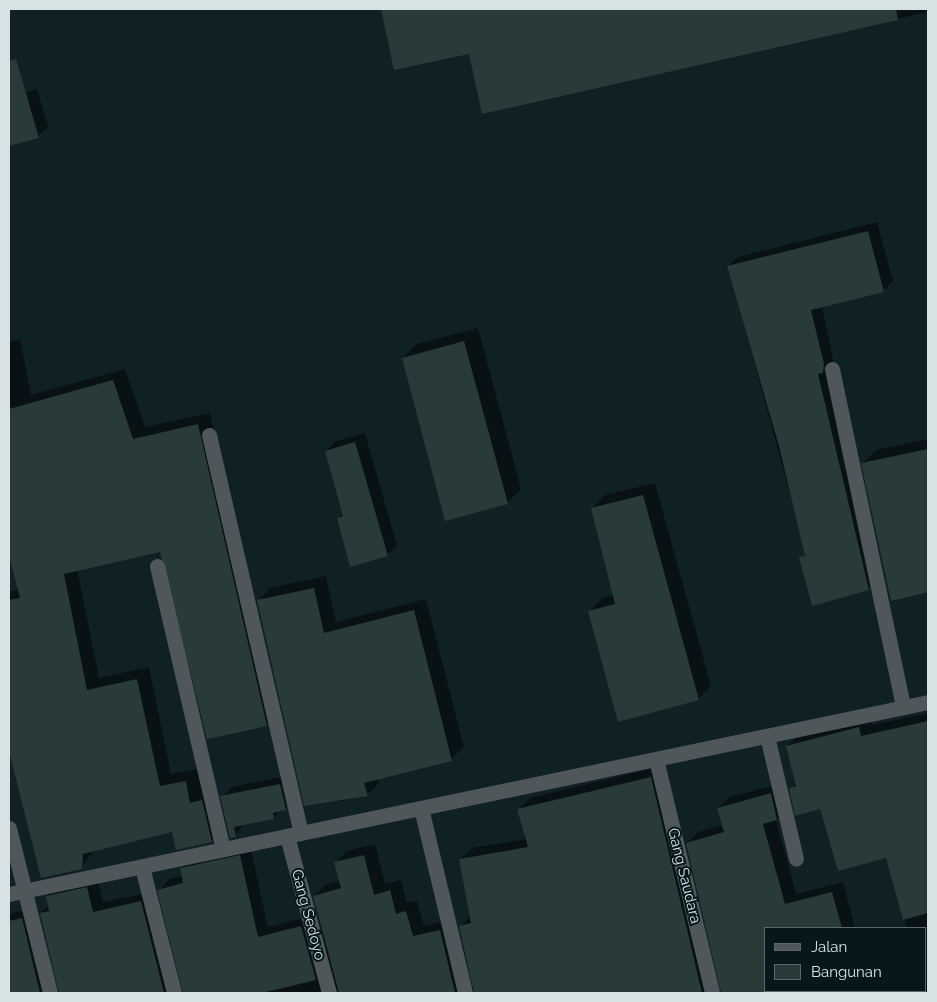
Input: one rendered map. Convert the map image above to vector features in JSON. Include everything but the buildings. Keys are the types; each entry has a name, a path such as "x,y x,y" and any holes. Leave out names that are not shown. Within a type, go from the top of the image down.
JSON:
{"street":[{"path":"832,370 903,707"},
{"name":"Gang Sedoyo","path":"209,435 329,993"},
{"path":"156,566 222,849"},
{"path":"9,894 928,702"},
{"path":"767,736 796,859"},
{"name":"Gang Saudara","path":"656,759 712,993"},
{"path":"421,808 466,993"},
{"path":"9,828 50,993"},
{"path":"142,867 174,993"}]}
